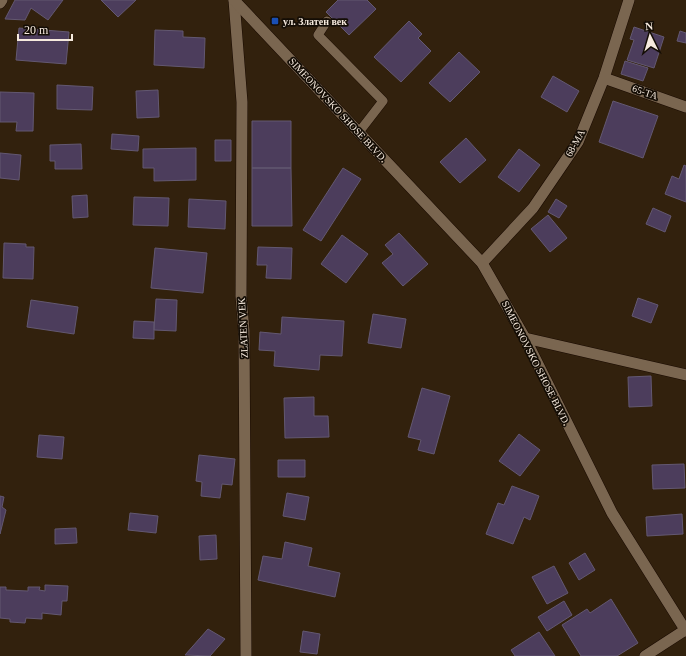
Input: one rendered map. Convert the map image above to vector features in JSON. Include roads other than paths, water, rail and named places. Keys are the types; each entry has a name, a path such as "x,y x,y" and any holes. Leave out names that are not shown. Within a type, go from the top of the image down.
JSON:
{"street":[{"name":"SIMEONOVSKO SHOSE BLVD.","path":"234,0 482,263 525,338 612,513 686,631"},
{"name":"ZLATEN VEK","path":"234,0 242,102 241,296 244,331 246,656"},
{"name":"68-МА","path":"482,263 533,208 578,142 604,78 629,0"},
{"name":"65-ТА","path":"604,78 686,107"},
{"path":"525,338 686,374"},
{"path":"645,656 686,631"}],"lane":[{"path":"327,21 318,36 383,101 359,132"}],"place":[{"name":"ул. Златен век","path":"275,21"}]}
